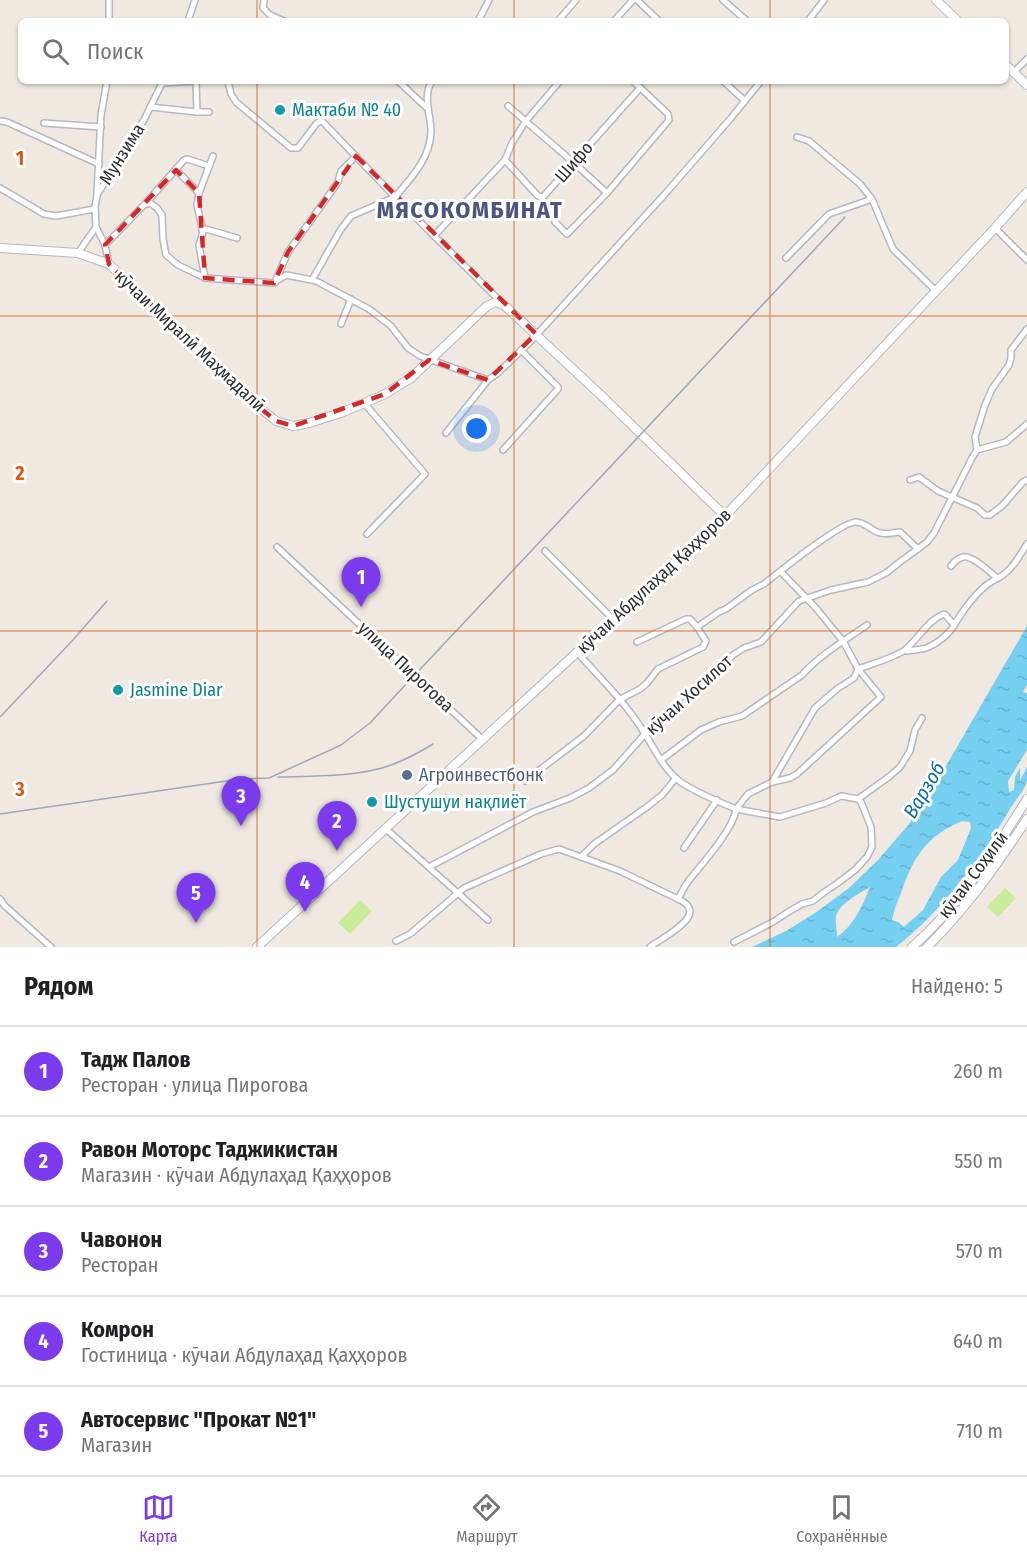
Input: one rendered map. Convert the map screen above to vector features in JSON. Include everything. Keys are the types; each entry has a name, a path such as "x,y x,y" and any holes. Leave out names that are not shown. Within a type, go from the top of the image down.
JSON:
{"main road":[{"path":"936,0 955,18"},
{"path":"1009,68 1027,85"},
{"name":"кӯчаи Абдулаҳад Қаҳҳоров","path":"257,947 724,516 1027,192"},
{"name":"кӯчаи Миралӣ Маҳмадалӣ","path":"0,248 78,253 109,264 259,407 276,421 293,426 309,423 385,394 411,378 487,306 496,302 504,305"},
{"path":"504,305 537,334 724,516"},
{"name":"кӯчаи Соҳилӣ","path":"912,947 923,938 971,884 1027,799"},
{"name":"кӯчаи Соҳилӣ","path":"927,947 982,886 1027,819"}],"street":[{"path":"109,0 109,18"},
{"path":"189,18 195,0"},
{"path":"264,0 266,12 278,18"},
{"path":"480,18 489,0"},
{"path":"561,18 576,0"},
{"path":"617,18 635,0 656,18"},
{"path":"723,0 744,18"},
{"path":"810,18 824,0"},
{"path":"1014,72 1027,59"},
{"path":"97,195 101,127 107,84"},
{"name":"Мунзима","path":"109,264 105,245 96,227 97,195 144,120 161,84"},
{"path":"196,84 197,112"},
{"path":"229,84 236,102 291,148 298,148 321,120 504,305"},
{"path":"401,84 428,108"},
{"path":"312,280 351,216 395,197 420,167 431,132 427,96 430,84"},
{"path":"434,236 505,160 525,122 557,84"},
{"path":"555,222 567,234 607,193 669,120 668,114 636,84"},
{"path":"726,84 745,101"},
{"path":"446,434 488,380 537,334 665,194 759,84"},
{"name":"Шифо","path":"505,160 541,197 545,196 640,88"},
{"path":"508,106 607,193"},
{"path":"150,107 209,112"},
{"path":"0,121 7,122 99,164"},
{"path":"44,123 101,127"},
{"path":"797,136 809,141 860,184 872,199 893,249 936,291"},
{"path":"205,278 199,246 202,230 197,209 199,193 213,156"},
{"path":"274,283 288,252 338,182 341,171 356,156"},
{"path":"105,245 187,159 209,166"},
{"path":"176,170 199,193"},
{"path":"0,188 44,214 56,216 95,209"},
{"path":"786,258 829,214 872,199"},
{"path":"144,205 150,203 162,215 166,255 178,265 205,278 274,283 286,275 318,282 369,309 391,326 408,348 429,360 488,380"},
{"path":"78,253 96,227"},
{"path":"995,228 1027,260"},
{"path":"202,230 237,238"},
{"path":"341,324 351,299"},
{"name":"кӯчаи Хосилот","path":"429,867 533,812 589,788 613,770 645,734 682,706 692,695 696,686 715,673 733,655 761,642 801,600 831,590 868,582 886,573 931,538 977,450 975,437 992,389 1009,365 1011,350 1027,329"},
{"path":"503,450 558,389 521,350"},
{"path":"364,403 425,474 367,534"},
{"path":"977,450 1005,442 1027,424"},
{"path":"910,480 919,477 938,490 976,508 985,515 990,515 1027,480"},
{"path":"697,627 758,588 846,525 856,522 883,534 900,532 918,549"},
{"path":"772,782 815,708 854,678 858,669 904,651 925,648 944,637 954,627 969,602 985,586 1001,577 1012,567 1027,544"},
{"name":"улица Пирогова","path":"277,547 482,739"},
{"path":"545,552 613,619"},
{"path":"951,566 956,560 963,557 969,558 997,578"},
{"path":"678,899 689,880 732,822 736,809 748,794 772,782 790,778 796,774 881,697 858,669 843,641 781,572"},
{"path":"904,651 940,615 947,615 950,621 956,622"},
{"path":"525,781 584,736 619,700 640,689 658,669 703,647 706,640 690,619 687,619 637,642"},
{"path":"660,759 701,730 719,722 734,720 753,709 867,625"},
{"path":"577,652 619,700 645,734 660,759 684,784 736,809 780,817 841,796 858,799 861,802 871,827 872,847 867,857 855,870 813,901 802,904 734,942"},
{"path":"858,799 900,767 910,751 915,730 922,718"},
{"path":"581,857 594,844 648,807 676,778"},
{"path":"684,848 717,800"},
{"path":"385,828 488,920"},
{"path":"396,941 410,934 464,888 541,854 559,849 620,871 689,906 690,913 684,923 650,947"},
{"path":"0,899 51,947"}],"highlighted area":[{"path":"356,156 536,334 488,380 429,360 385,394 293,426 276,421 259,407 109,264 105,245 176,170 199,193 205,278 274,283 288,252"}],"green space":[{"path":"1005,888 1016,898 998,917 987,907"},
{"path":"360,900 372,911 350,934 338,923"}],"water":[{"path":"1027,626 1027,685 1023,692 1027,693 1027,750 1008,781 1009,792 1014,790 1015,777 1020,768 1020,781 1027,767 1027,781 986,847 945,901 896,947 752,947 786,931 849,888 878,860 909,824 939,778","holes":["962,821 970,822 971,828 958,860 941,877 923,910 904,927 892,920 906,880 922,850 939,834","870,887 853,921 837,937 836,916 838,911"]}],"railway":[{"path":"0,814 240,779 269,778 341,745 370,723 845,217"},
{"path":"0,717 107,601"},
{"path":"278,777 365,772 402,761 433,744"}],"place":[{"name":"Мактаби № 40","path":"280,110"},
{"name":"Тадж Палов","path":"361,607"},
{"name":"Jasmine Diar","path":"118,690"},
{"name":"Агроинвестбонк","path":"407,775"},
{"name":"Шустушуи нақлиёт","path":"372,802"},
{"name":"Чавонон","path":"241,826"},
{"name":"Равон Моторс Таджикистан","path":"337,851"},
{"name":"Комрон","path":"305,912"},
{"name":"Автосервис \"Прокат №1\"","path":"196,923"}],"district":[{"name":"МЯСОКОМБИНАТ","path":"470,210"}],"water label":[{"name":"Варзоб","path":"924,790"}]}
